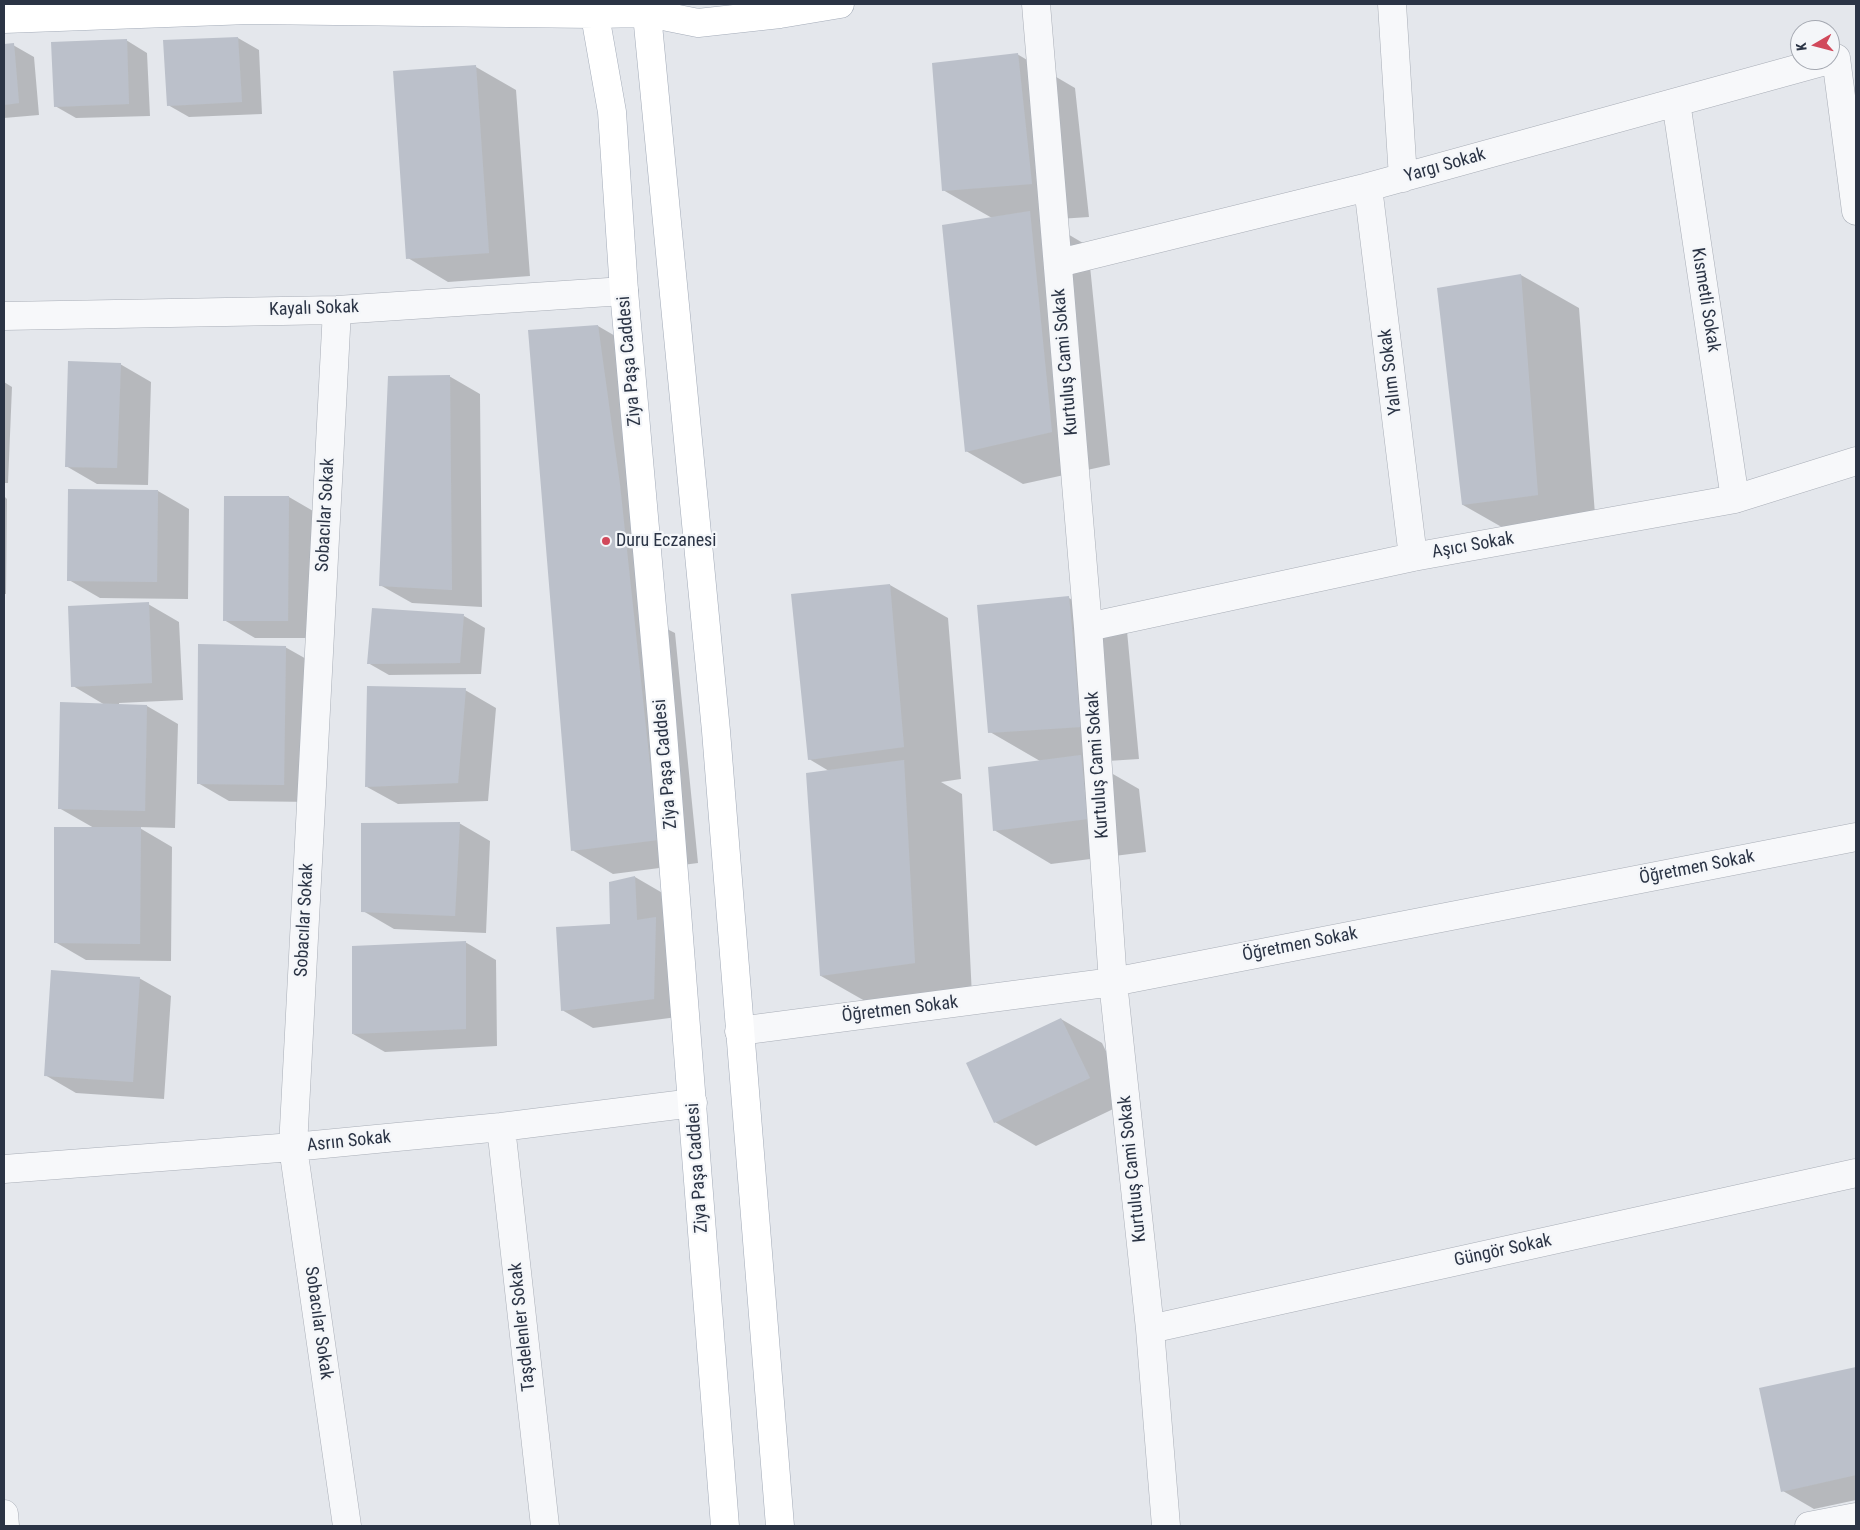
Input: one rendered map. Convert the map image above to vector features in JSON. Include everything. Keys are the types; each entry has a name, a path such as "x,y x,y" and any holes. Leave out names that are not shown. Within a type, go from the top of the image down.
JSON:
{"main road":[{"path":"4,19 249,10 647,8 698,23 780,14 840,4"},
{"path":"647,8 716,731 780,1526"},
{"name":"Ziya Paşa Caddesi","path":"593,9 612,112 624,291 662,720 725,1526"}],"street":[{"name":"Kurtuluş Cami Sokak","path":"1036,4 1088,627 1113,982 1150,1329 1166,1526"},
{"path":"1392,4 1403,178"},
{"name":"Yargı Sokak","path":"1058,264 1403,178 1794,70"},
{"path":"1839,70 1856,211"},
{"name":"Kısmetli Sokak","path":"1676,102 1735,499"},
{"name":"Yalım Sokak","path":"1368,187 1413,557"},
{"name":"Kayalı Sokak","path":"4,316 337,310 624,291"},
{"name":"Sobacılar Sokak","path":"337,310 293,1147 347,1526"},
{"name":"Aşıcı Sokak","path":"1088,627 1413,557 1735,499 1856,461"},
{"name":"Öğretmen Sokak","path":"739,1031 1113,982 1856,837"},
{"name":"Asrın Sokak","path":"4,1169 293,1147 501,1127 693,1103"},
{"name":"Taşdelenler Sokak","path":"501,1127 544,1526"},
{"name":"Güngör Sokak","path":"1150,1329 1856,1173"},
{"path":"4,1514 5,1526"},
{"path":"1809,1526 1856,1516"}],"building":[{"path":"238,37 242,102 167,106 163,40"},
{"path":"127,39 129,104 54,107 51,42"},
{"path":"14,43 19,103 4,105 4,44"},
{"path":"1018,53 1032,184 942,191 932,63"},
{"path":"476,65 489,253 406,259 393,71"},
{"path":"1030,211 1052,432 965,452 942,225"},
{"path":"1521,274 1538,495 1462,505 1437,288"},
{"path":"598,325 620,485 658,840 571,851 528,330"},
{"path":"68,361 121,363 117,468 65,467"},
{"path":"450,375 452,590 379,586 388,376"},
{"path":"68,489 158,490 157,582 67,581"},
{"path":"224,496 289,496 288,621 223,621"},
{"path":"890,584 904,747 808,760 791,594"},
{"path":"1069,596 1081,727 988,733 977,605"},
{"path":"149,602 152,683 71,687 68,606"},
{"path":"372,608 464,614 460,663 367,664"},
{"path":"198,644 286,646 284,785 197,784"},
{"path":"367,686 466,688 458,783 365,787"},
{"path":"60,702 147,705 145,811 58,809"},
{"path":"1081,755 1088,819 993,831 988,767"},
{"path":"904,760 915,963 820,976 806,773"},
{"path":"460,822 455,916 361,912 361,823"},
{"path":"54,827 141,827 140,944 54,943"},
{"path":"635,876 637,920 656,917 654,999 561,1011 556,927 610,924 609,882"},
{"path":"466,941 466,1029 352,1034 352,946"},
{"path":"51,970 140,977 133,1082 44,1076"},
{"path":"1061,1018 1090,1078 994,1123 966,1063"},
{"path":"1856,1367 1856,1475 1781,1492 1759,1388"}],"place":[{"name":"Duru Eczanesi","path":"606,541"}]}
